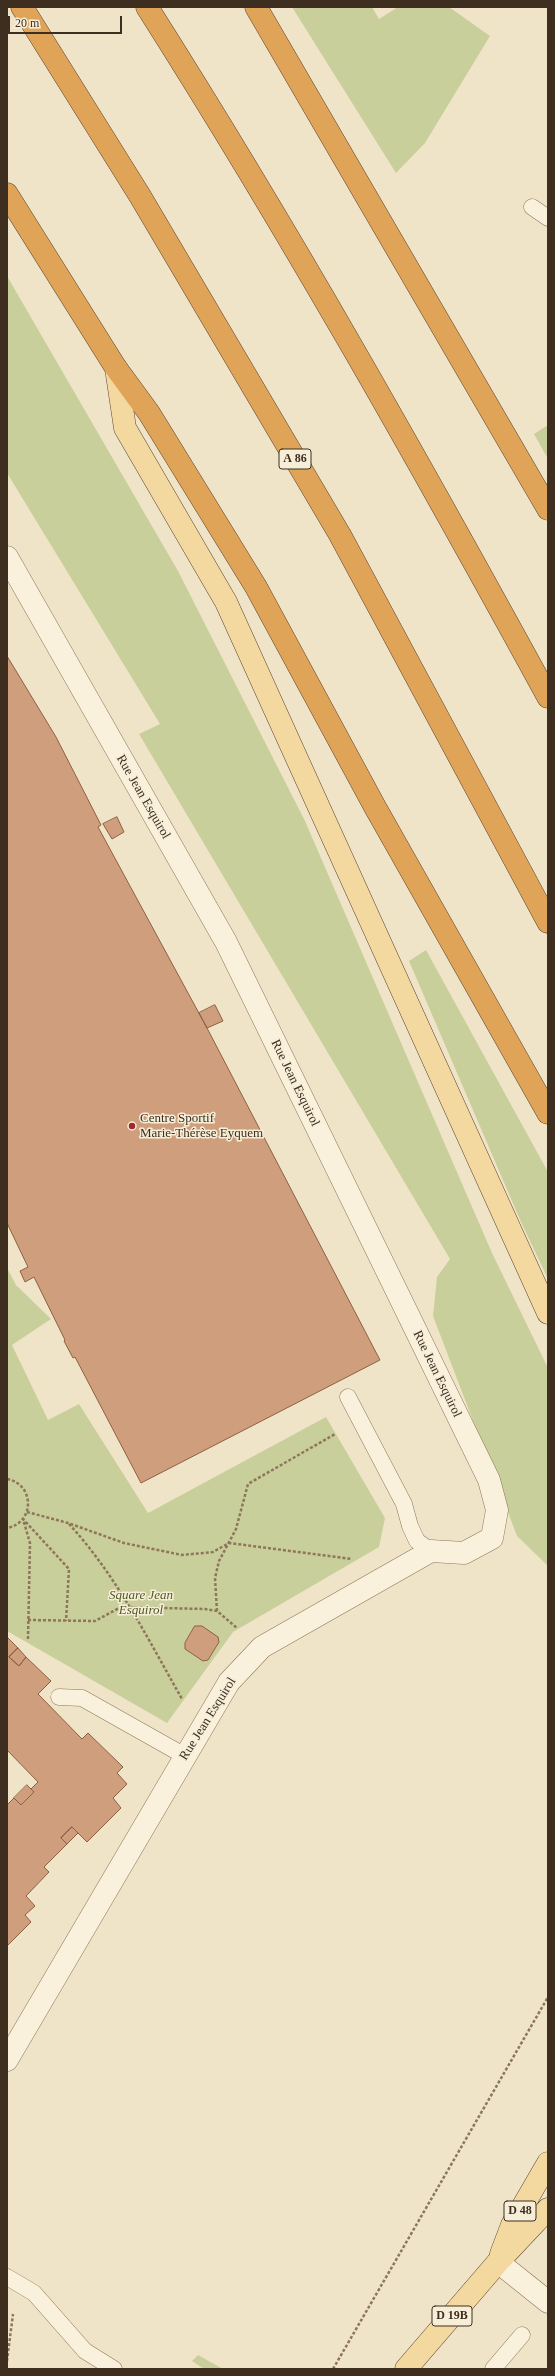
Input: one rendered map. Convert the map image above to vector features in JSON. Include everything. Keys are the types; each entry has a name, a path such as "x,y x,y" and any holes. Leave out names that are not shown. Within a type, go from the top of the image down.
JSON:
{"highway":[{"name":"A 86","path":"22,7 140,196 340,535 548,922"},
{"path":"147,7 232,141 432,485 548,697"},
{"path":"256,7 548,509"},
{"path":"7,194 116,368 149,414 256,587 375,807 548,1113"}],"main road":[{"path":"116,368 125,428 226,602 548,1313"},
{"name":"D 48","path":"498,2262 512,2224 548,2163"},
{"name":"D 19B","path":"406,2369 498,2262 548,2209"}],"street":[{"name":"Rue Jean Esquirol","path":"7,557 226,942 489,1480 497,1510 492,1538 464,1554 431,1551 262,1647 229,1682 7,2060"},
{"path":"498,2262 548,2302"}],"lane":[{"path":"532,207 548,218"},
{"path":"348,1397 404,1504 410,1526 417,1542 431,1551"},
{"path":"59,1697 82,1698 185,1756"},
{"path":"7,2277 34,2292 85,2351 114,2369"},
{"path":"493,2369 522,2335"}],"path":[{"path":"217,1611 216,1578 219,1561 236,1529 248,1484 360,1420"},
{"path":"7,1479 18,1483 24,1489 29,1504 23,1519 7,1528"},
{"path":"27,1512 68,1522 124,1543 182,1555 213,1552 229,1543 354,1559"},
{"path":"23,1519 30,1543 28,1639"},
{"path":"23,1519 69,1569 66,1621"},
{"path":"68,1522 94,1551 130,1608 183,1700"},
{"path":"28,1620 95,1621 121,1607 217,1611 241,1631"},
{"path":"333,2369 548,1997"},
{"path":"7,2361 14,2307 25,2287"}],"green space":[{"path":"292,7 372,7 379,19 398,7 449,7 490,36 425,143 396,173"},
{"path":"7,276 178,571 305,821 492,1253 548,1368 548,1566 517,1536 433,1316 437,1277 450,1259 139,734 160,724 7,473"},
{"path":"548,425 548,459 534,434"},
{"path":"426,950 548,1172 548,1279 521,1222 409,961"},
{"name":"Square Jean Esquirol","path":"7,1268 16,1285 51,1319 12,1345 48,1420 79,1404 148,1513 326,1417 385,1518 379,1547 233,1632 167,1723 7,1631"},
{"path":"198,2355 223,2369 204,2369 192,2361"}],"building":[{"name":"Centre Sportif Marie-Thérèse Eyquem","path":"7,656 56,737 101,825 98,827 207,1028 380,1360 141,1483 75,1357 73,1358 64,1341 65,1340 34,1277 25,1282 20,1271 28,1267 7,1223"},
{"path":"117,817 124,832 112,839 103,824"},
{"path":"215,1005 223,1021 207,1028 199,1013"},
{"path":"195,1626 202,1626 218,1637 219,1642 208,1660 203,1661 185,1649 185,1643"},
{"path":"7,1637 18,1648 9,1657 19,1666 26,1657 51,1681 38,1694 82,1739 88,1733 123,1767 117,1773 127,1784 113,1798 121,1808 87,1842 72,1827 61,1838 67,1844 44,1867 49,1872 26,1896 35,1906 25,1915 31,1922 7,1946 7,1805 14,1798 21,1805 34,1792 31,1789 38,1782 7,1750"},
{"path":"18,1648 26,1657 19,1666 9,1657"},
{"path":"27,1785 34,1792 21,1805 14,1798"},
{"path":"72,1827 78,1833 67,1844 61,1838"}],"place":[{"name":"Centre Sportif Marie-Thérèse Eyquem","path":"132,1126"}]}
